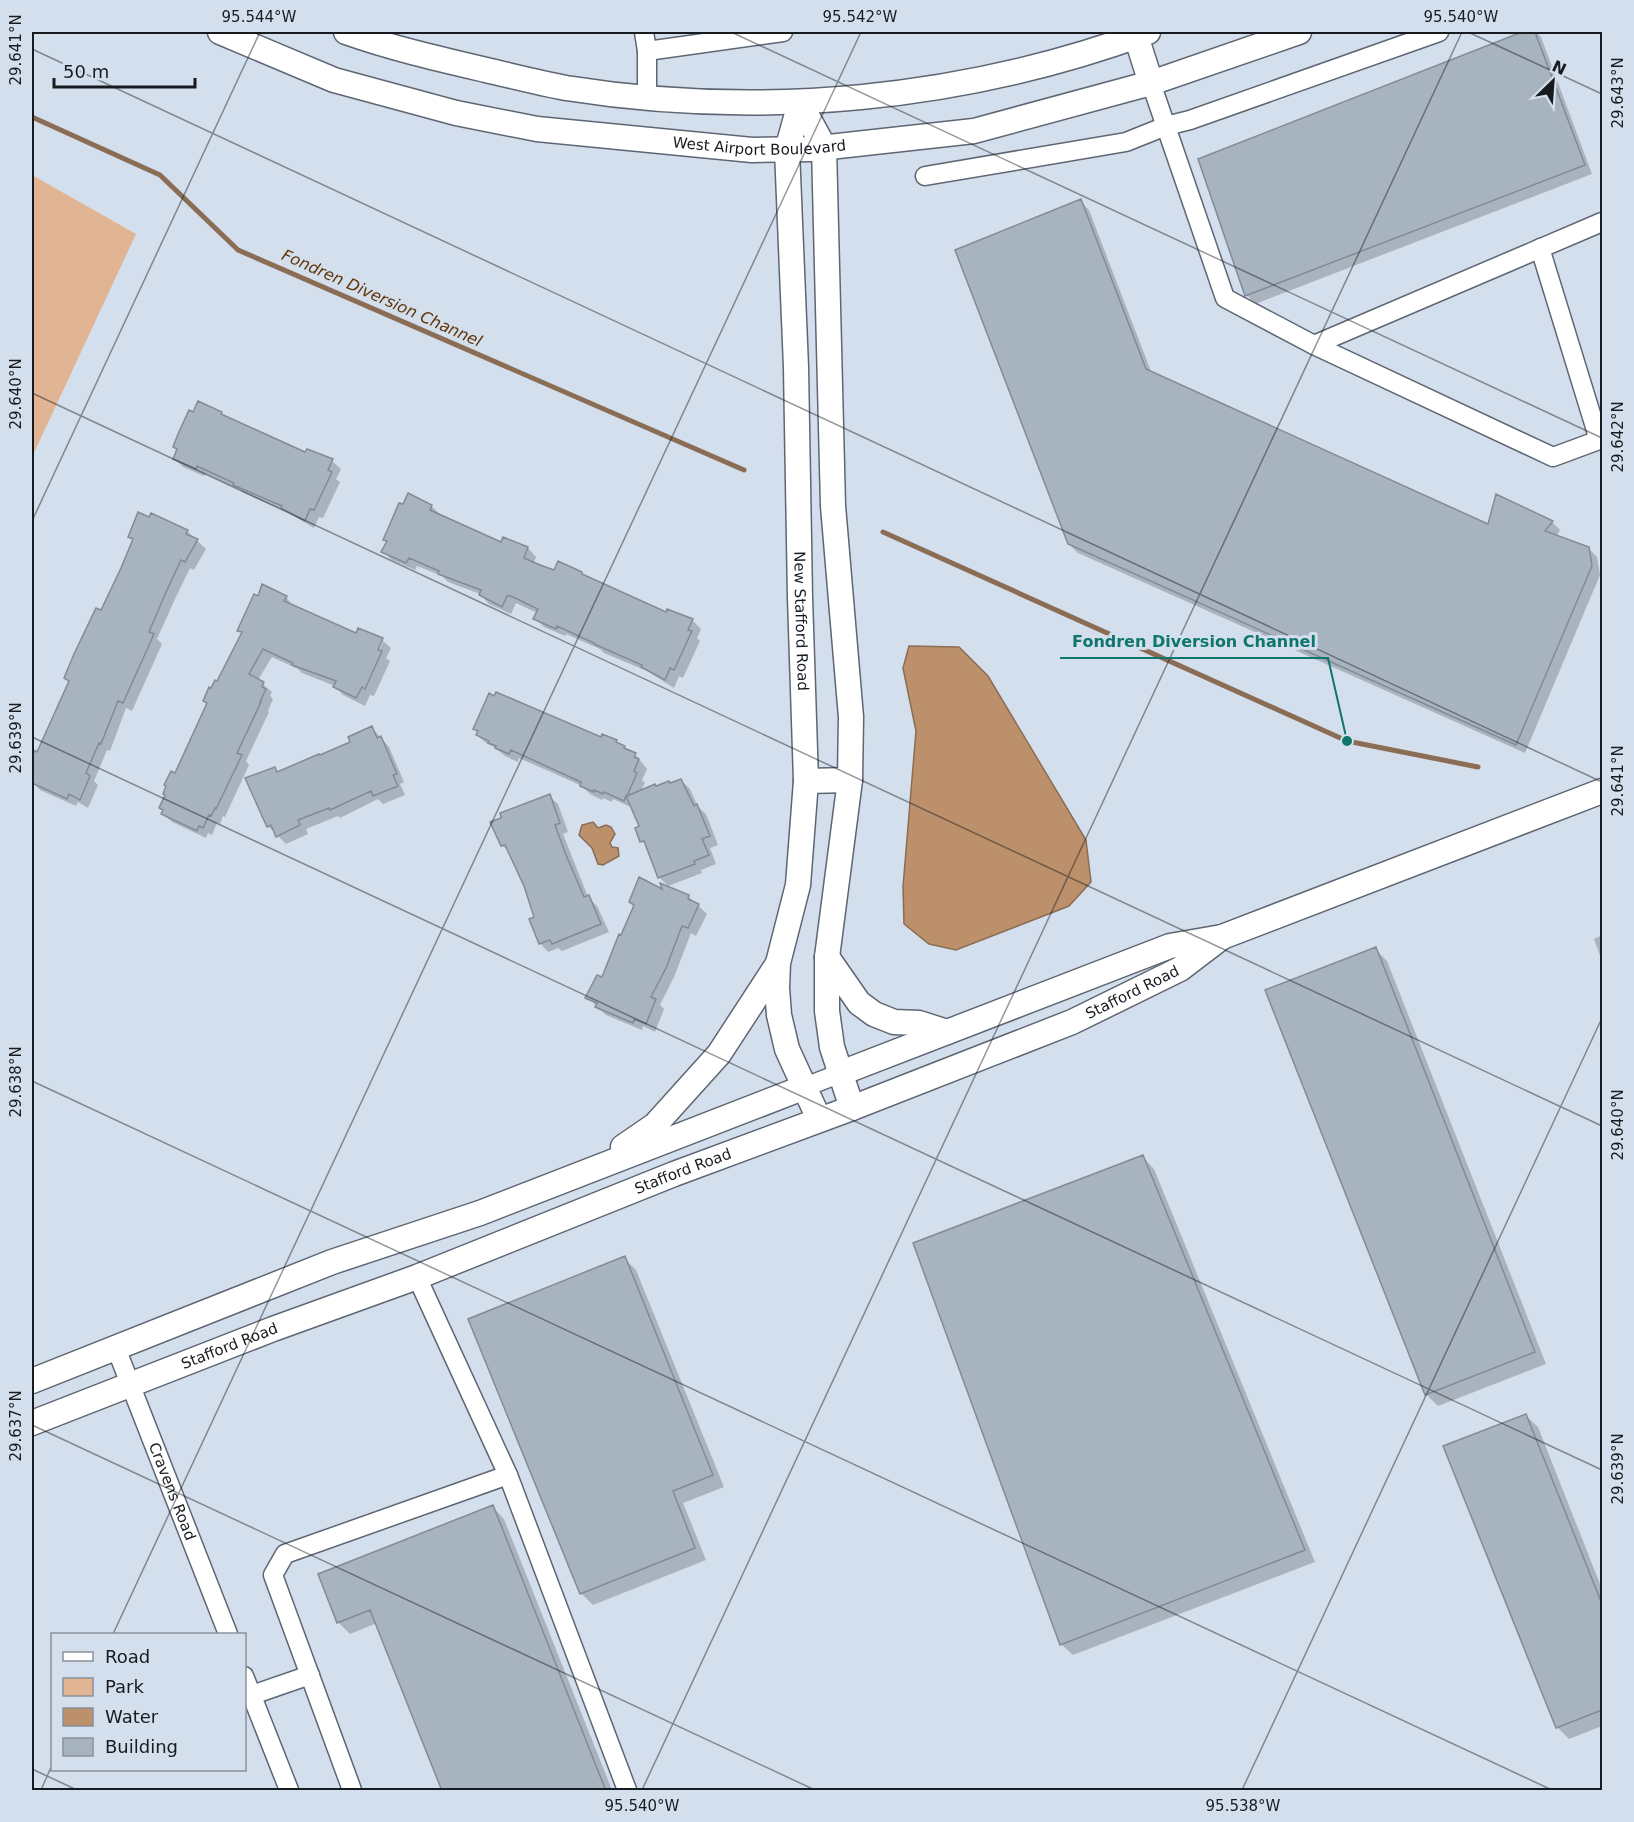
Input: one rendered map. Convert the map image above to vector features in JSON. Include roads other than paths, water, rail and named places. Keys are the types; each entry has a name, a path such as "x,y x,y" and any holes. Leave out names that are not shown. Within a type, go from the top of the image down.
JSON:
{"main road":[{"name":"West Airport Boulevard","path":"220,32 252,38 334,80 456,113 537,129 752,150 824,147 974,131 1151,83 1299,32"},
{"path":"346,32 449,61 554,85 647,97 737,104 800,103 955,85 1048,64 1140,33 1151,83"},
{"path":"800,103 824,147 833,506 851,717 850,780 826,957 827,1011 832,1047 852,1108"},
{"name":"New Stafford Road","path":"800,103 787,150 796,367 806,781 798,885 778,963 778,1015 787,1049 819,1119"},
{"path":"806,781 850,780"},
{"name":"Stafford Road","path":"841,1073 1170,946 1222,937 1602,791"},
{"name":"Stafford Road","path":"32,1423 273,1329 417,1277 674,1174 852,1108 1072,1022 1180,969 1222,937"},
{"path":"826,957 859,1003 874,1014 894,1022 919,1023 947,1032"},
{"path":"588,1171 655,1125 694,1084 719,1054 778,963"},
{"path":"32,1381 332,1262 480,1213 805,1087"}],"street":[{"path":"644,32 647,97"},
{"path":"646,51 783,32"},
{"path":"925,176 1126,142 1166,126 1190,120 1439,32"},
{"path":"1151,83 1226,298 1314,345 1553,457 1599,440 1540,248"},
{"path":"1314,345 1602,222"},
{"path":"805,1087 841,1073"},
{"path":"417,1277 508,1475 627,1791"},
{"name":"Cravens Road","path":"116,1348 227,1633"},
{"path":"352,1791 273,1575 285,1554 508,1475"},
{"path":"252,1695 310,1675"},
{"path":"246,1681 289,1791"}],"water":[{"path":"909,646 959,647 988,676 1086,840 1091,882 1069,906 956,950 929,944 904,924 903,887 916,731 903,668"},
{"path":"593,822 598,828 606,825 611,827 615,834 610,843 612,847 618,848 619,856 603,865 598,864 592,848 579,835 582,825"}],"waterway":[{"name":"Fondren Diversion Channel","path":"32,117 160,175 238,250 744,470"},
{"name":"Fondren Diversion Channel","path":"883,532 1347,741 1478,767"}],"place":[{"name":"Fondren Diversion Channel","path":"1347,741"}]}
